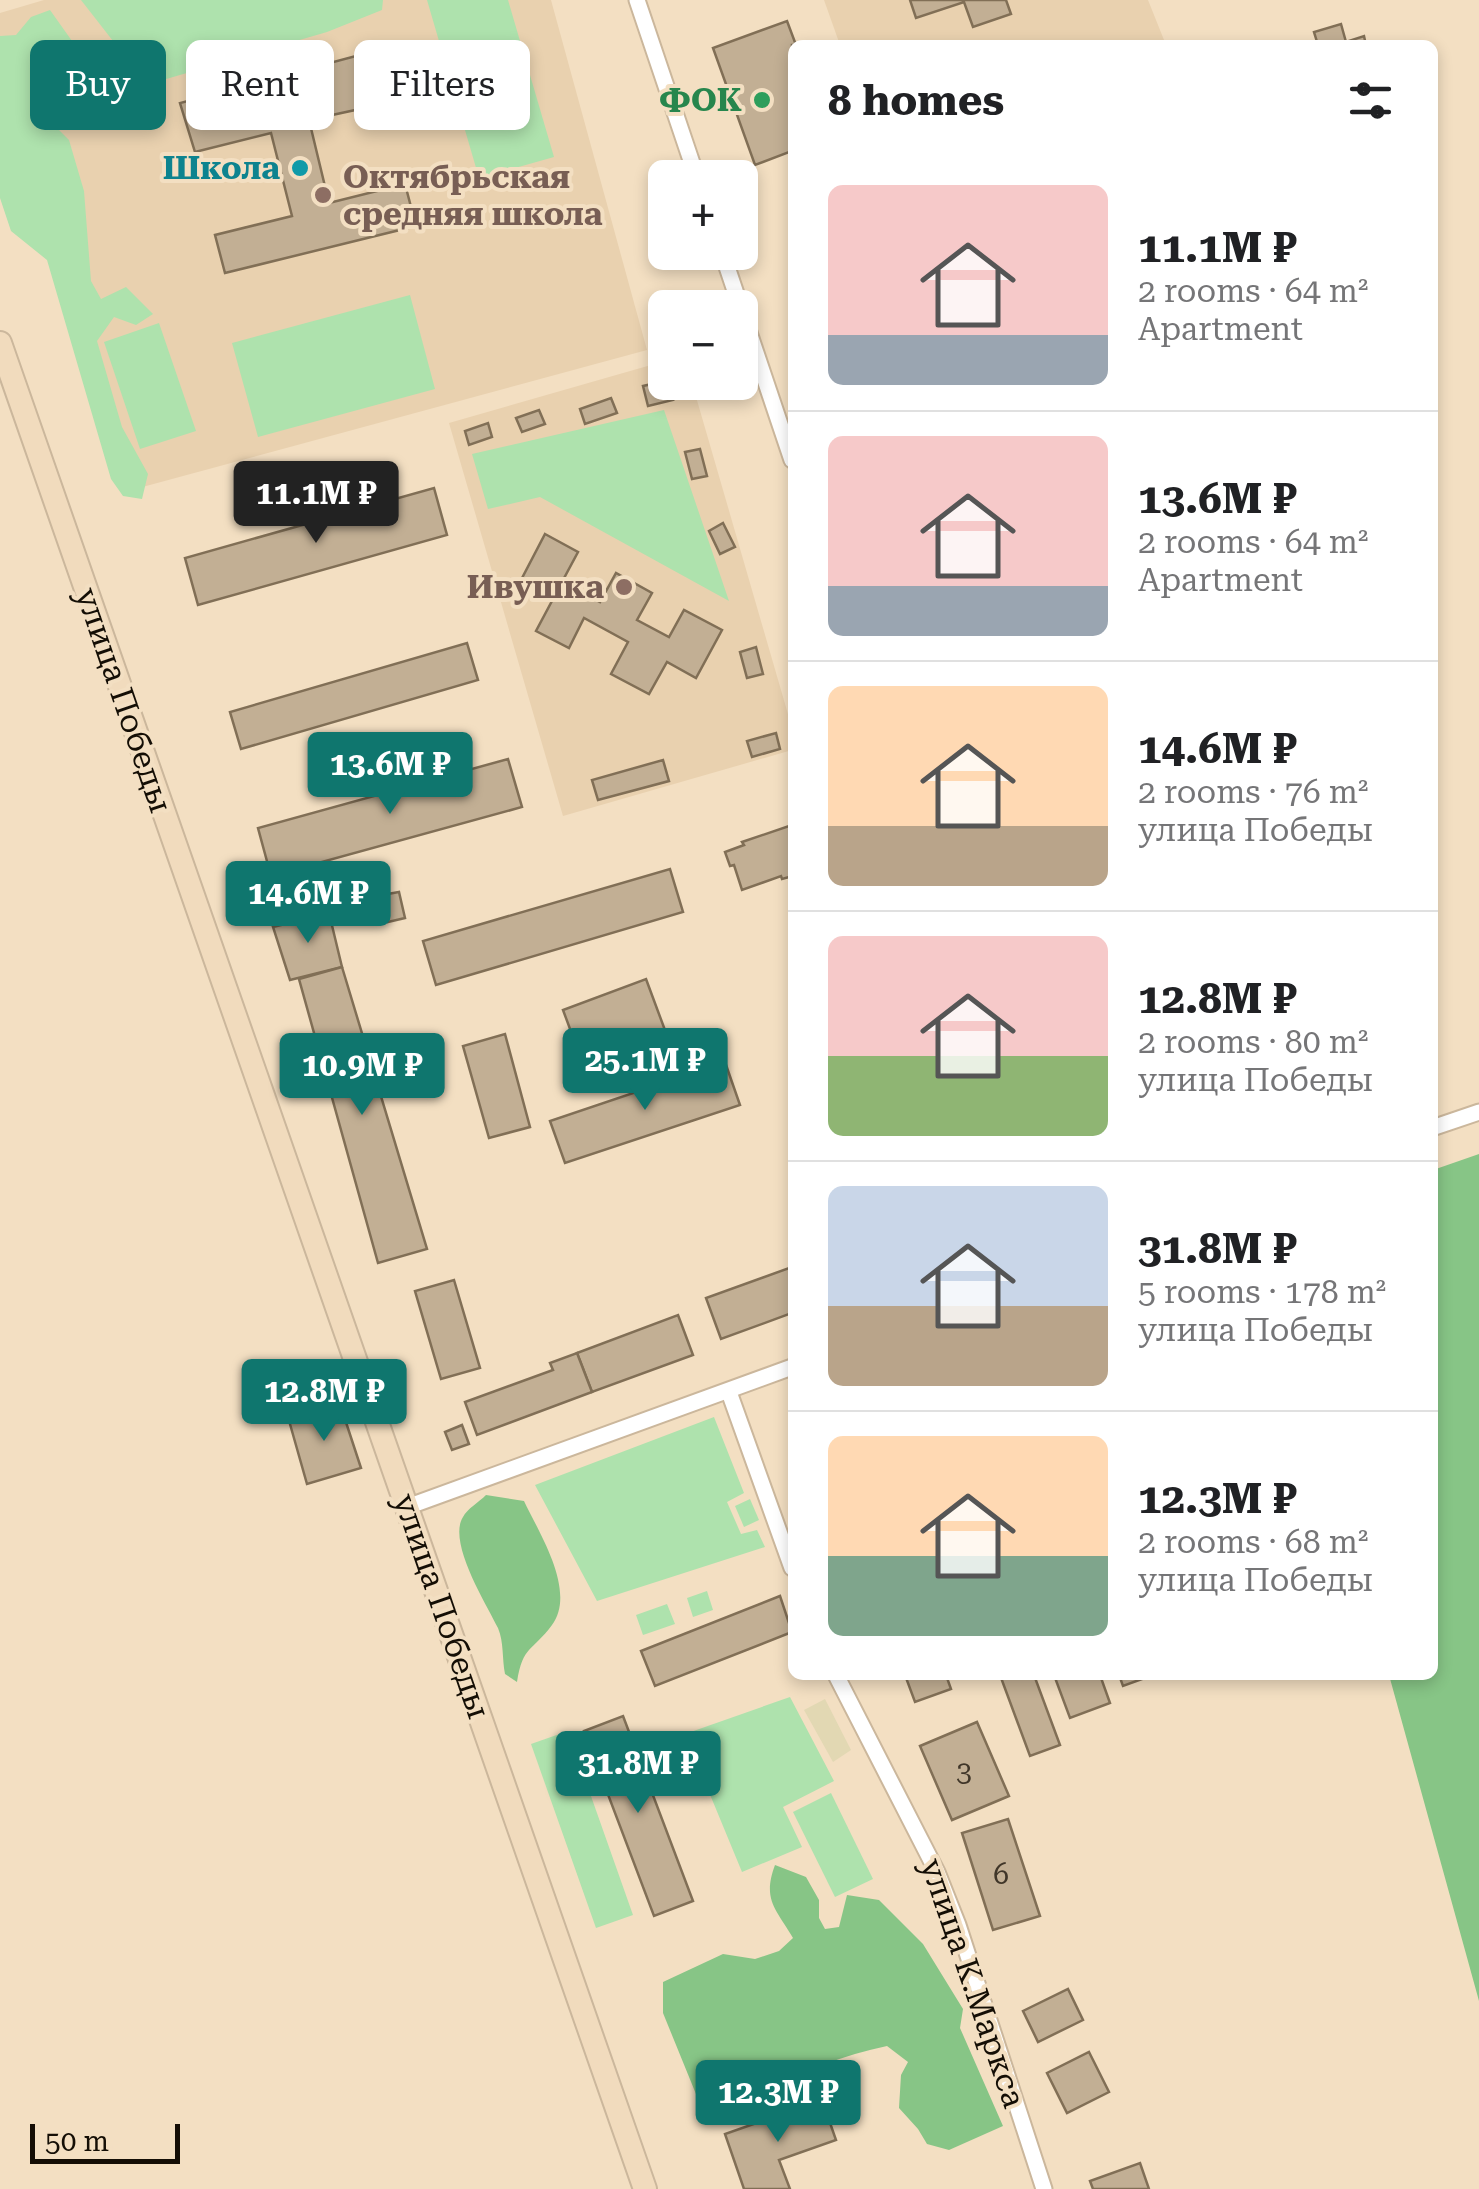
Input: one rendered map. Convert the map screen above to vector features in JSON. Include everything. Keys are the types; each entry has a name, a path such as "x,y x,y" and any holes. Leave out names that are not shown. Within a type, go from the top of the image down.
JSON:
{"street":[{"path":"637,0 691,160"},
{"path":"728,270 788,448"},
{"name":"улица Победы","path":"0,342 645,2189"},
{"path":"1438,1126 1479,1112"},
{"path":"407,1508 788,1370"},
{"path":"729,1392 788,1557"},
{"name":"улица К.Маркса","path":"839,1680 937,1872 1044,2189"}],"shaded area":[{"name":"Октябрьская средняя школа","path":"44,0 551,0 647,350 124,492 0,40 0,13"},
{"path":"824,0 1148,0 1164,40 838,40"},
{"name":"Ивушка","path":"648,366 648,400 697,400 788,714 788,751 563,816 449,423"}],"green space":[{"path":"81,0 383,0 382,10 300,40 186,40 186,73 166,79 166,40 112,40"},
{"path":"427,0 508,0 520,40 439,40"},
{"path":"50,10 71,40 30,40 30,130 59,130 69,140 84,191 91,281 101,299 126,287 153,314 136,325 114,317 97,341 122,427 148,474 142,499 123,496 111,479 47,260 11,231 0,198 0,36 16,35 31,17"},
{"path":"530,75 554,157 479,178 465,130 530,130"},
{"path":"410,295 435,389 258,437 232,343"},
{"path":"159,323 196,431 140,449 104,342"},
{"path":"664,410 729,601 540,497 488,509 472,454"},
{"path":"1479,1154 1479,2001 1390,1680 1438,1680 1438,1168"},
{"path":"714,1417 744,1493 727,1502 741,1534 757,1530 765,1547 597,1601 535,1485"},
{"path":"486,1495 524,1501 558,1579 559,1611 552,1625 525,1655 517,1682 505,1674 500,1633 470,1573 460,1542 463,1517"},
{"path":"750,1499 759,1520 744,1527 735,1506"},
{"path":"707,1591 713,1610 693,1617 687,1598"},
{"path":"667,1604 675,1624 643,1635 636,1615"},
{"path":"790,1697 834,1781 783,1807 802,1847 742,1872 685,1734"},
{"path":"568,1731 633,1915 596,1928 531,1744"},
{"path":"689,1754 699,1779 683,1785 672,1761"},
{"path":"831,1793 873,1879 835,1897 793,1812"},
{"path":"775,1865 806,1877 819,1900 819,1918 825,1929 839,1927 847,1895 879,1900 923,1944 963,2009 960,2028 1003,2126 949,2150 927,2144 899,2108 901,2075 908,2062 887,2046 747,2090 698,2099 663,2013 663,1982 723,1954 755,1959 779,1951 793,1938 770,1896"}],"sand":[{"path":"825,1699 851,1750 833,1762 804,1710"}],"building":[{"path":"910,0 1006,0 1011,14 973,27 964,2 916,18"},
{"name":"ФОК","path":"787,21 794,40 788,40 788,153 758,164 758,160 753,160 713,48"},
{"path":"1341,24 1345,40 1316,40 1314,32"},
{"name":"Школа","path":"354,56 354,110 334,115 334,62"},
{"name":"Школа","path":"186,101 186,123 180,103"},
{"name":"Школа","path":"188,130 311,130 329,203 405,184 416,226 225,273 215,235 292,216 271,133 195,152"},
{"path":"648,385 648,400 673,400 648,406 643,386"},
{"path":"611,398 617,413 585,424 580,409"},
{"path":"539,410 545,424 522,432 516,418"},
{"path":"488,423 492,437 469,445 465,431"},
{"path":"700,449 707,476 692,479 685,452"},
{"path":"434,488 447,535 198,605 185,558"},
{"path":"723,523 735,547 720,554 709,531"},
{"path":"545,534 578,552 562,582 600,602 616,573 652,593 637,620 669,637 684,610 722,630 696,678 667,662 649,694 611,674 628,642 584,618 569,648 536,631 553,599 520,582"},
{"path":"467,643 478,680 241,749 230,712"},
{"path":"756,647 763,674 747,678 740,652"},
{"path":"776,733 780,749 752,757 747,741"},
{"path":"508,759 522,807 271,876 258,828"},
{"path":"663,760 669,781 598,800 592,780"},
{"path":"788,826 788,877 781,876 742,890 725,852 744,845 742,842"},
{"path":"670,869 683,912 436,985 423,941"},
{"path":"399,892 405,918 388,922 382,895"},
{"path":"329,913 342,967 290,980 273,927"},
{"path":"342,967 427,1249 378,1263 299,979"},
{"path":"646,979 669,1041 586,1072 563,1010"},
{"path":"505,1034 530,1127 489,1138 463,1046"},
{"path":"725,1062 740,1105 565,1163 550,1121"},
{"path":"788,1268 788,1314 721,1339 706,1298"},
{"path":"454,1280 480,1368 441,1379 415,1291"},
{"path":"678,1315 693,1355 592,1392 577,1353"},
{"path":"577,1353 592,1392 477,1435 465,1402 553,1370 550,1363"},
{"path":"340,1404 361,1468 307,1484 288,1417"},
{"path":"462,1425 469,1444 452,1450 445,1432"},
{"path":"780,1596 788,1620 788,1634 655,1686 641,1651"},
{"path":"907,1680 948,1680 951,1689 915,1702"},
{"path":"1002,1680 1036,1680 1060,1745 1030,1756"},
{"path":"1056,1680 1102,1680 1110,1703 1070,1718"},
{"path":"623,1716 693,1901 654,1916 584,1731"},
{"path":"977,1722 1009,1796 952,1820 920,1746"},
{"path":"1008,1819 1040,1916 993,1930 962,1833"},
{"path":"1068,1989 1083,2020 1038,2042 1023,2011"},
{"path":"1089,2052 1109,2092 1067,2113 1047,2073"},
{"path":"822,2100 836,2140 779,2160 790,2189 744,2189 725,2134"},
{"path":"1140,2163 1149,2189 1093,2189 1090,2181"}],"place":[{"name":"ФОК","path":"762,100"},
{"name":"Школа","path":"300,168"},
{"name":"Октябрьская средняя школа","path":"323,195"},
{"name":"Ивушка","path":"624,587"}]}
